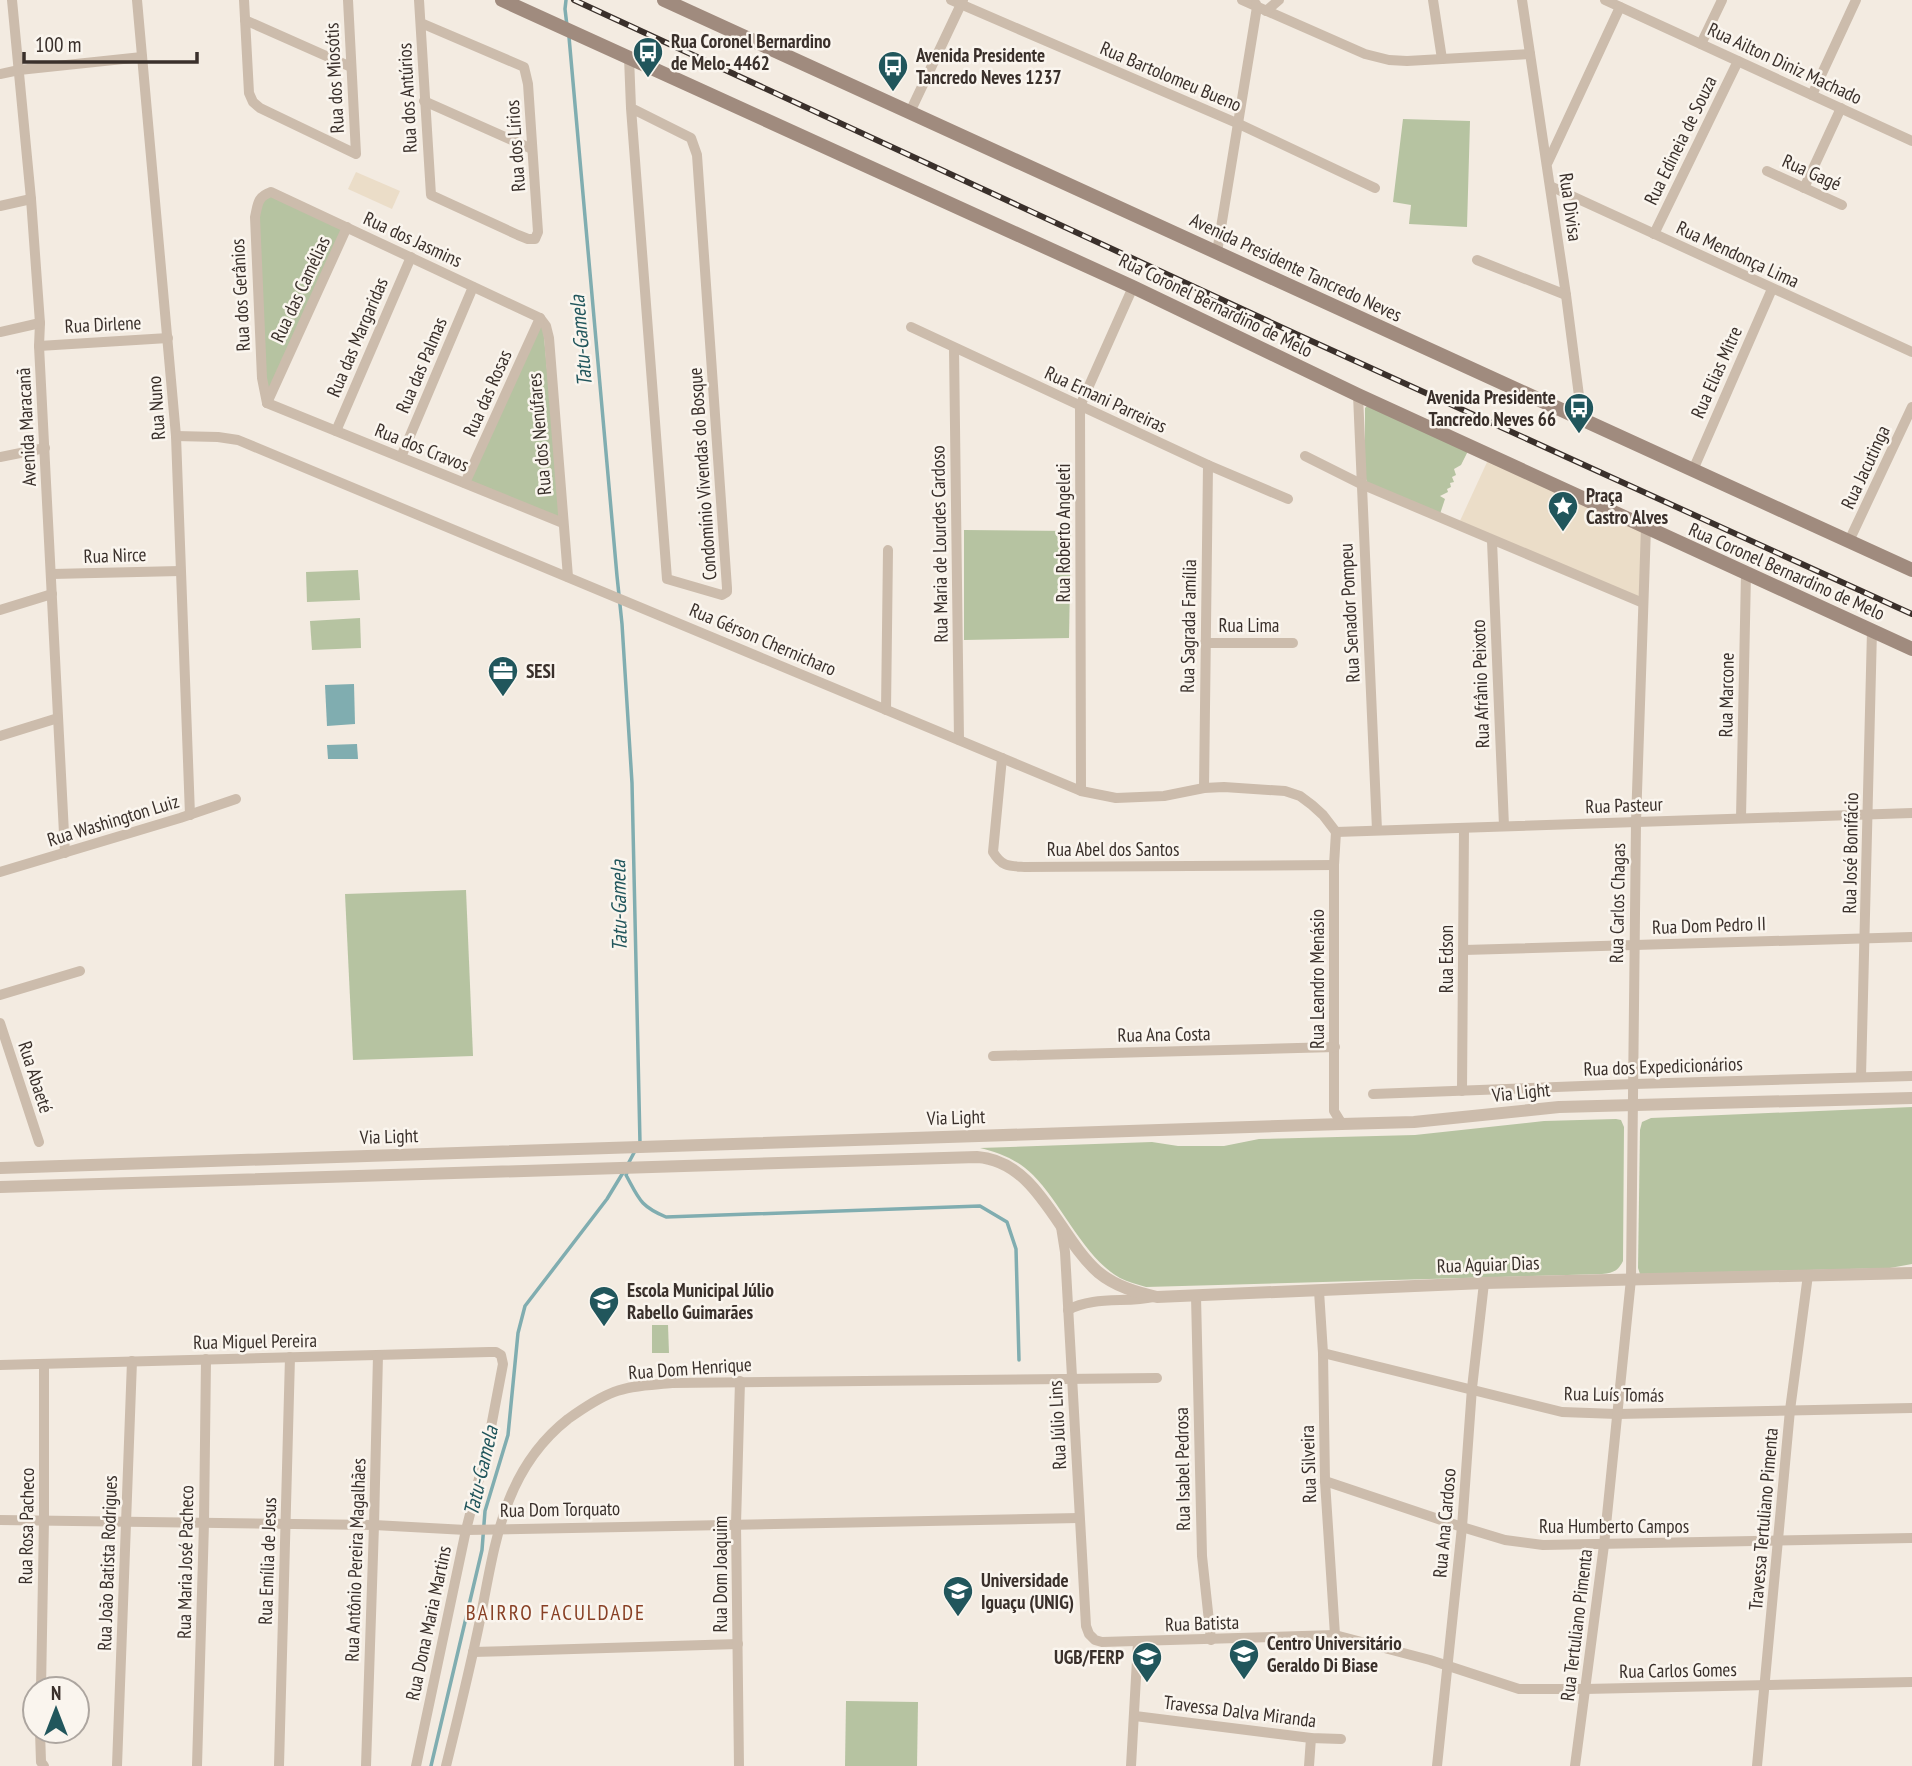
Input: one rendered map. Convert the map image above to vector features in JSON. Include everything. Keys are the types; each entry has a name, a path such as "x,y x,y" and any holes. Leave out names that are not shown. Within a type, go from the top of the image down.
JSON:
{"main road":[{"name":"Rua Coronel Bernardino de Melo","path":"502,0 1133,286 1358,394 1912,649"},
{"name":"Avenida Presidente Tancredo Neves","path":"664,0 1912,570"}],"street":[{"name":"Avenida Maracanã","path":"12,0 40,323 65,853"},
{"name":"Rua Nuno","path":"137,0 176,436 190,815"},
{"path":"244,0 245,20 351,67"},
{"name":"Rua dos Miosótis","path":"245,20 249,93 253,102 260,108 356,154 348,0"},
{"name":"Rua dos Antúrios","path":"419,0 431,195 528,239 535,239 537,224"},
{"name":"Rua Bartolomeu Bueno","path":"951,0 962,2 1238,124 1375,188"},
{"path":"1242,0 1365,54 1388,60 1530,54"},
{"path":"1259,6 1279,0"},
{"path":"1433,0 1442,59"},
{"name":"Rua Divisa","path":"1522,0 1582,419"},
{"name":"Rua Ailton Diniz Machado","path":"1605,0 1841,108 1911,137"},
{"path":"1701,44 1722,0"},
{"path":"1812,95 1856,0"},
{"path":"910,112 962,2"},
{"path":"1217,252 1259,6"},
{"path":"1547,164 1620,7"},
{"name":"Rua dos Lírios","path":"421,23 524,67 528,84 537,224"},
{"path":"0,74 142,57"},
{"name":"Condomínio Vivendas do Bosque","path":"629,57 631,108 667,579 722,595 727,592 727,587 697,155 691,138 631,108"},
{"name":"Rua Edineia de Souza","path":"1654,234 1738,61"},
{"path":"424,101 533,149"},
{"path":"1804,187 1841,108"},
{"name":"Rua Gagé","path":"1767,172 1842,205"},
{"name":"Rua Mendonça Lima","path":"1550,186 1912,352"},
{"name":"Rua dos Jasmins","path":"271,192 540,318"},
{"name":"Rua dos Gerânios","path":"267,403 262,378 254,217 262,195 271,192"},
{"path":"0,206 31,199"},
{"name":"Rua das Camélias","path":"267,403 347,228"},
{"name":"Rua das Margaridas","path":"336,431 411,257"},
{"path":"1478,260 1566,295"},
{"name":"Rua das Palmas","path":"401,457 473,286"},
{"name":"Rua Roberto Angeleti","path":"1081,791 1080,406 1133,286"},
{"name":"Rua Elias Mitre","path":"1693,470 1772,289"},
{"name":"Rua das Rosas","path":"465,483 540,318"},
{"name":"Rua dos Nenúfares","path":"540,318 546,326 549,338 568,577"},
{"path":"0,332 40,323"},
{"name":"Rua Ernani Parreiras","path":"911,327 1208,465 1288,499"},
{"name":"Rua Dirlene","path":"40,346 168,338"},
{"name":"Rua Maria de Lourdes Cardoso","path":"954,348 959,740"},
{"name":"Rua Senador Pompeu","path":"1358,394 1377,831"},
{"name":"Rua dos Cravos","path":"267,403 564,523"},
{"name":"Rua Jacutinga","path":"1849,541 1912,407"},
{"name":"Rua Gérson Chernicharo","path":"176,436 238,440 1081,791 1116,798 1164,796 1224,787 1285,791 1300,796 1324,815 1336,832"},
{"path":"0,457 45,448"},
{"path":"1305,456 1361,484 1492,541 1643,603"},
{"name":"Rua Sagrada Família","path":"1204,788 1208,465"},
{"name":"Rua Carlos Chagas","path":"1631,1279 1636,822 1646,527"},
{"name":"Rua Afrânio Peixoto","path":"1492,541 1504,826"},
{"path":"887,709 888,551"},
{"name":"Rua Nirce","path":"52,574 180,570"},
{"name":"Rua Marcone","path":"1741,818 1746,573"},
{"path":"0,610 52,594"},
{"name":"Rua José Bonifácio","path":"1861,1077 1872,630"},
{"name":"Rua Lima","path":"1205,643 1293,643"},
{"path":"0,736 58,718"},
{"name":"Rua Abel dos Santos","path":"1002,758 993,852 998,862 1008,866 1334,864"},
{"name":"Rua Washington Luiz","path":"0,872 236,799"},
{"name":"Rua Pasteur","path":"1336,832 1912,813"},
{"name":"Rua Edson","path":"1462,1091 1464,828"},
{"name":"Rua Leandro Menásio","path":"1336,832 1334,1111 1342,1124"},
{"name":"Rua Dom Pedro II","path":"1464,950 1912,937"},
{"path":"0,995 80,971"},
{"name":"Rua Abaeté","path":"0,1023 39,1142"},
{"name":"Rua Ana Costa","path":"993,1056 1335,1047"},
{"name":"Rua dos Expedicionários","path":"1373,1094 1912,1076"},
{"name":"Via Light","path":"0,1168 1414,1122 1559,1107 1912,1098"},
{"name":"Via Light","path":"0,1187 946,1156 983,1157 1006,1165 1021,1175 1035,1189 1090,1264 1103,1276 1122,1287 1157,1297"},
{"name":"Rua Júlio Lins","path":"1060,1224 1065,1252 1086,1626"},
{"name":"Rua Aguiar Dias","path":"1068,1310 1089,1302 1157,1297 1484,1283 1912,1273"},
{"name":"Travessa Tertuliano Pimenta","path":"1758,1766 1790,1410 1808,1275"},
{"name":"Rua Tertuliano Pimenta","path":"1575,1766 1604,1545 1631,1279"},
{"name":"Rua Ana Cardoso","path":"1437,1766 1484,1283"},
{"name":"Rua Silveira","path":"1319,1291 1325,1481 1335,1635"},
{"name":"Rua Isabel Pedrosa","path":"1196,1296 1202,1556 1210,1640"},
{"name":"Rua Miguel Pereira","path":"0,1365 496,1352 503,1359 503,1364"},
{"name":"Rua Luís Tomás","path":"1323,1353 1562,1412 1617,1414 1912,1408"},
{"name":"Rua Antônio Pereira Magalhães","path":"366,1766 378,1355"},
{"name":"Rua Emília de Jesus","path":"279,1766 290,1357"},
{"name":"Rua Maria José Pacheco","path":"197,1766 206,1359"},
{"name":"Rua João Batista Rodrigues","path":"117,1766 132,1362"},
{"name":"Rua Rosa Pacheco","path":"41,1675 44,1364"},
{"name":"Rua Dona Maria Martins","path":"416,1766 471,1529 503,1364"},
{"name":"Rua Dom Henrique","path":"446,1766 473,1652 495,1528 520,1474 534,1453 556,1429 579,1411 613,1392 634,1386 740,1381 1157,1378"},
{"name":"Rua Dom Joaquim","path":"739,1766 736,1524 740,1381"},
{"name":"Rua Humberto Campos","path":"1325,1481 1505,1540 1543,1545 1912,1538"},
{"name":"Rua Dom Torquato","path":"0,1520 374,1525 471,1529 1079,1518"},
{"name":"Rua Batista","path":"1086,1626 1089,1634 1102,1642 1335,1635 1448,1667"},
{"path":"1131,1766 1138,1642"},
{"path":"473,1652 738,1644"},
{"name":"Rua Carlos Gomes","path":"1448,1667 1519,1689 1912,1682"},
{"name":"Travessa Dalva Miranda","path":"1135,1716 1311,1738 1341,1739"},
{"path":"1309,1766 1311,1738"},
{"path":"39,1745 44,1766"}],"green space":[{"path":"1403,119 1470,121 1467,227 1409,224 1411,205 1393,202"},
{"path":"271,192 344,228 265,397 258,218 264,199"},
{"path":"541,322 543,326 561,520 470,481"},
{"path":"1367,406 1468,451 1461,465 1454,469 1456,475 1452,477 1454,482 1450,483 1448,492 1440,496 1445,499 1440,514 1367,482"},
{"path":"964,530 1071,531 1069,638 964,640"},
{"path":"358,570 360,600 307,602 306,572"},
{"path":"360,618 361,648 312,650 310,621"},
{"path":"466,890 473,1056 353,1060 345,894"},
{"path":"1912,1107 1912,1264 1890,1268 1640,1274 1642,1122 1651,1118"},
{"path":"1621,1120 1624,1127 1623,1261 1615,1271 1602,1274 1146,1287 1120,1278 1095,1258 1033,1175 1008,1158 980,1148 1152,1142 1178,1146 1224,1146 1259,1139 1415,1135 1544,1121"},
{"path":"652,1325 668,1325 669,1353 652,1353"},
{"path":"846,1701 918,1702 917,1766 845,1766"}],"shaded area":[{"path":"356,172 400,191 392,209 348,189"},
{"name":"Praça Castro Alves","path":"1488,460 1644,528 1642,601 1459,523"}],"water":[{"path":"354,684 355,724 327,726 325,685"},
{"path":"357,744 358,759 328,759 327,745"}],"waterway":[{"name":"Tatu-Gamela","path":"566,0 567,26"},
{"name":"Tatu-Gamela","path":"569,37 622,624 632,783 640,1143"},
{"name":"Tatu-Gamela","path":"628,1164 636,1149"},
{"path":"628,1170 626,1175 641,1201 666,1217 980,1206 1007,1222 1016,1249 1019,1360"},
{"name":"Tatu-Gamela","path":"431,1766 482,1550 485,1511 508,1435 518,1333 525,1306 607,1199 624,1171"}],"railway":[{"path":"574,0 1296,334 1912,614"}],"place":[{"name":"Rua Coronel Bernardino de Melo- 4462","path":"648,79"},
{"name":"Avenida Presidente Tancredo Neves 1237","path":"893,93"},
{"name":"Avenida Presidente Tancredo Neves 66","path":"1579,435"},
{"name":"Praça Castro Alves","path":"1563,533"},
{"name":"SESI","path":"503,698"},
{"name":"Escola Municipal Júlio Rabello Guimarães","path":"604,1328"},
{"name":"Universidade Iguaçu (UNIG)","path":"958,1618"},
{"name":"Centro Universitário Geraldo Di Biase","path":"1244,1681"},
{"name":"UGB/FERP","path":"1147,1684"}],"district":[{"name":"BAIRRO FACULDADE","path":"556,1613"}]}
